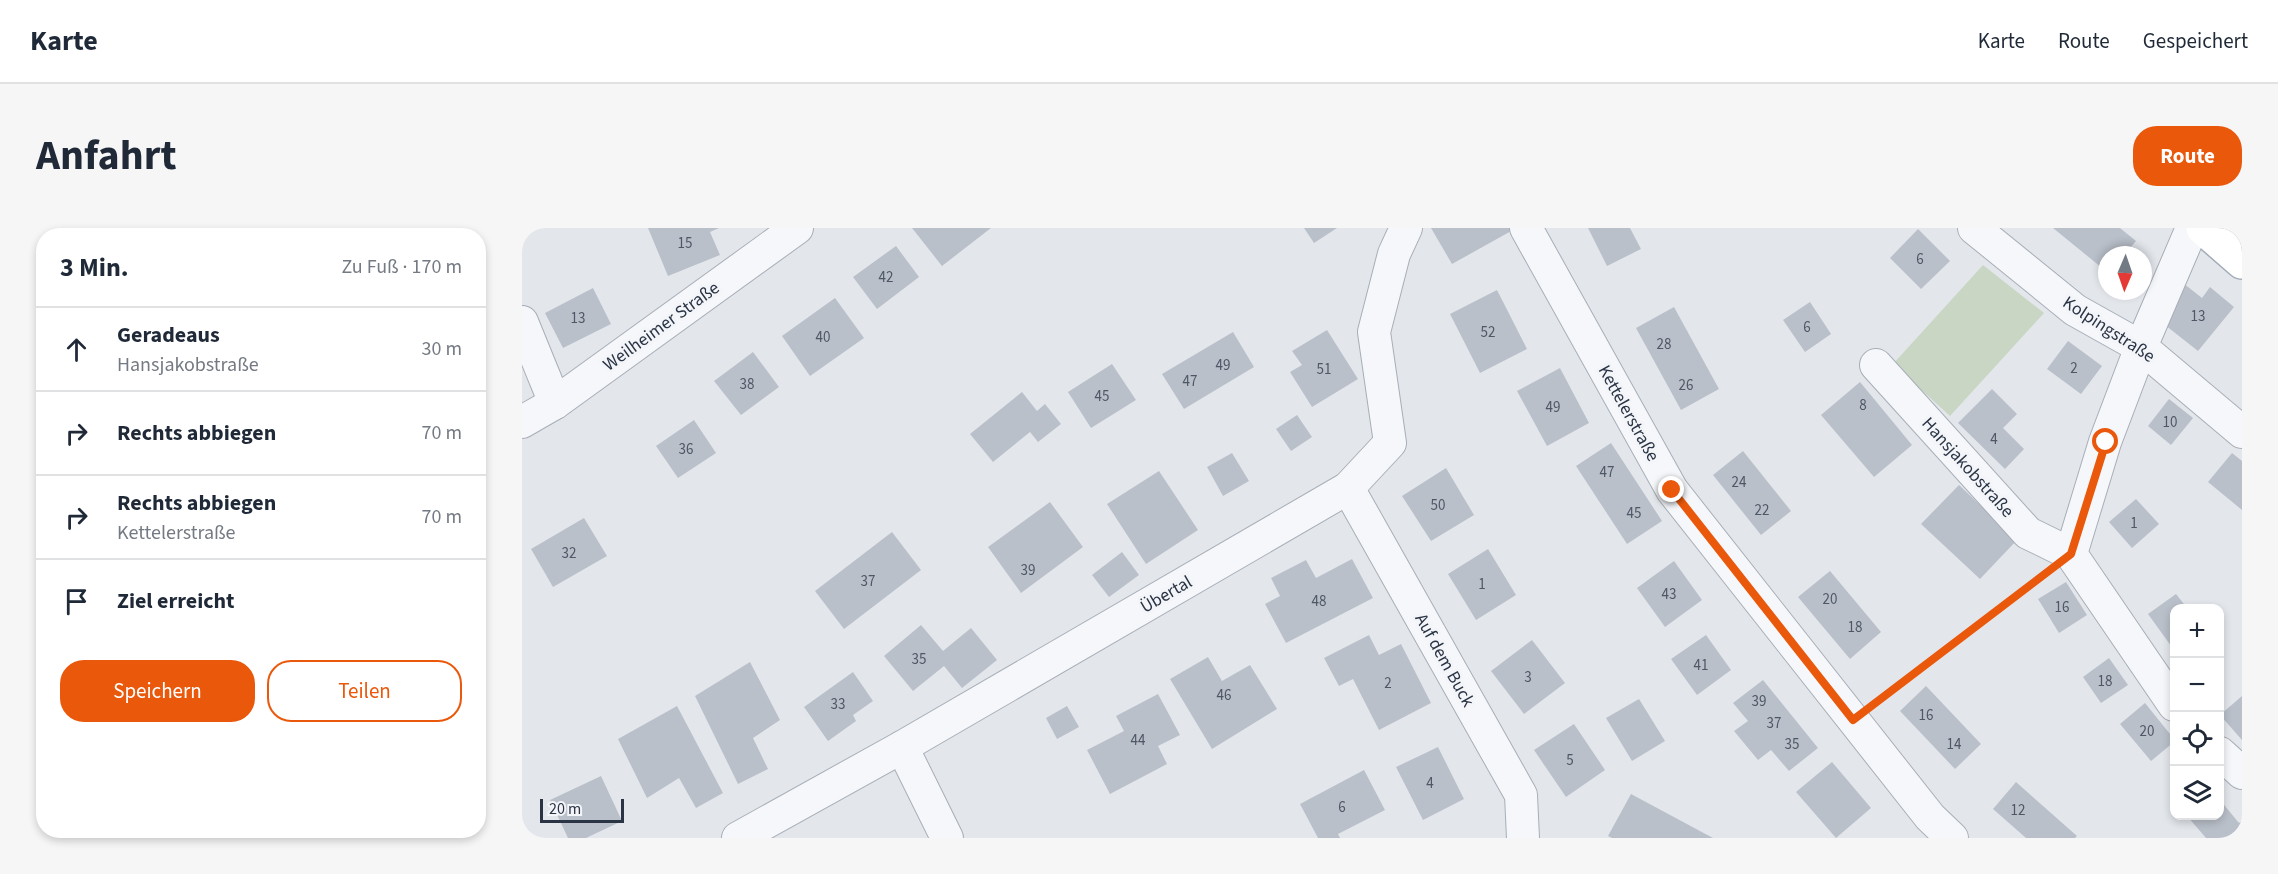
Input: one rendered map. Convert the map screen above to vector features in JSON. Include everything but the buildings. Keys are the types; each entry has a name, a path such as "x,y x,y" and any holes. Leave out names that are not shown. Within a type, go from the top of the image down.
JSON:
{"main road":[{"path":"2205,229 2242,262"}],"street":[{"name":"Weilheimer Straße","path":"522,422 555,403 798,228"},
{"name":"Übertal","path":"738,838 902,747 1348,488 1390,443 1374,332 1394,254 1406,228"},
{"name":"Kettelerstraße","path":"1526,228 1672,490 1930,817 1952,838"},
{"name":"Kolpingstraße","path":"1974,228 2075,310 2141,347 2242,432"},
{"path":"2071,554 2106,442 2141,347 2205,229"},
{"path":"522,322 555,403"},
{"name":"Hansjakobstraße","path":"1875,365 2028,533 2071,554 2170,698"},
{"name":"Auf dem Buck","path":"1348,488 1521,795 1523,838"},
{"path":"902,747 947,838"},
{"path":"2224,757 2242,774"}],"path":[{"path":"1853,720 2071,554"}],"green space":[{"path":"1983,265 2044,313 1950,416 1893,364"}],"route":[{"path":"1672,490 1853,720 2071,554 2106,442"}]}
